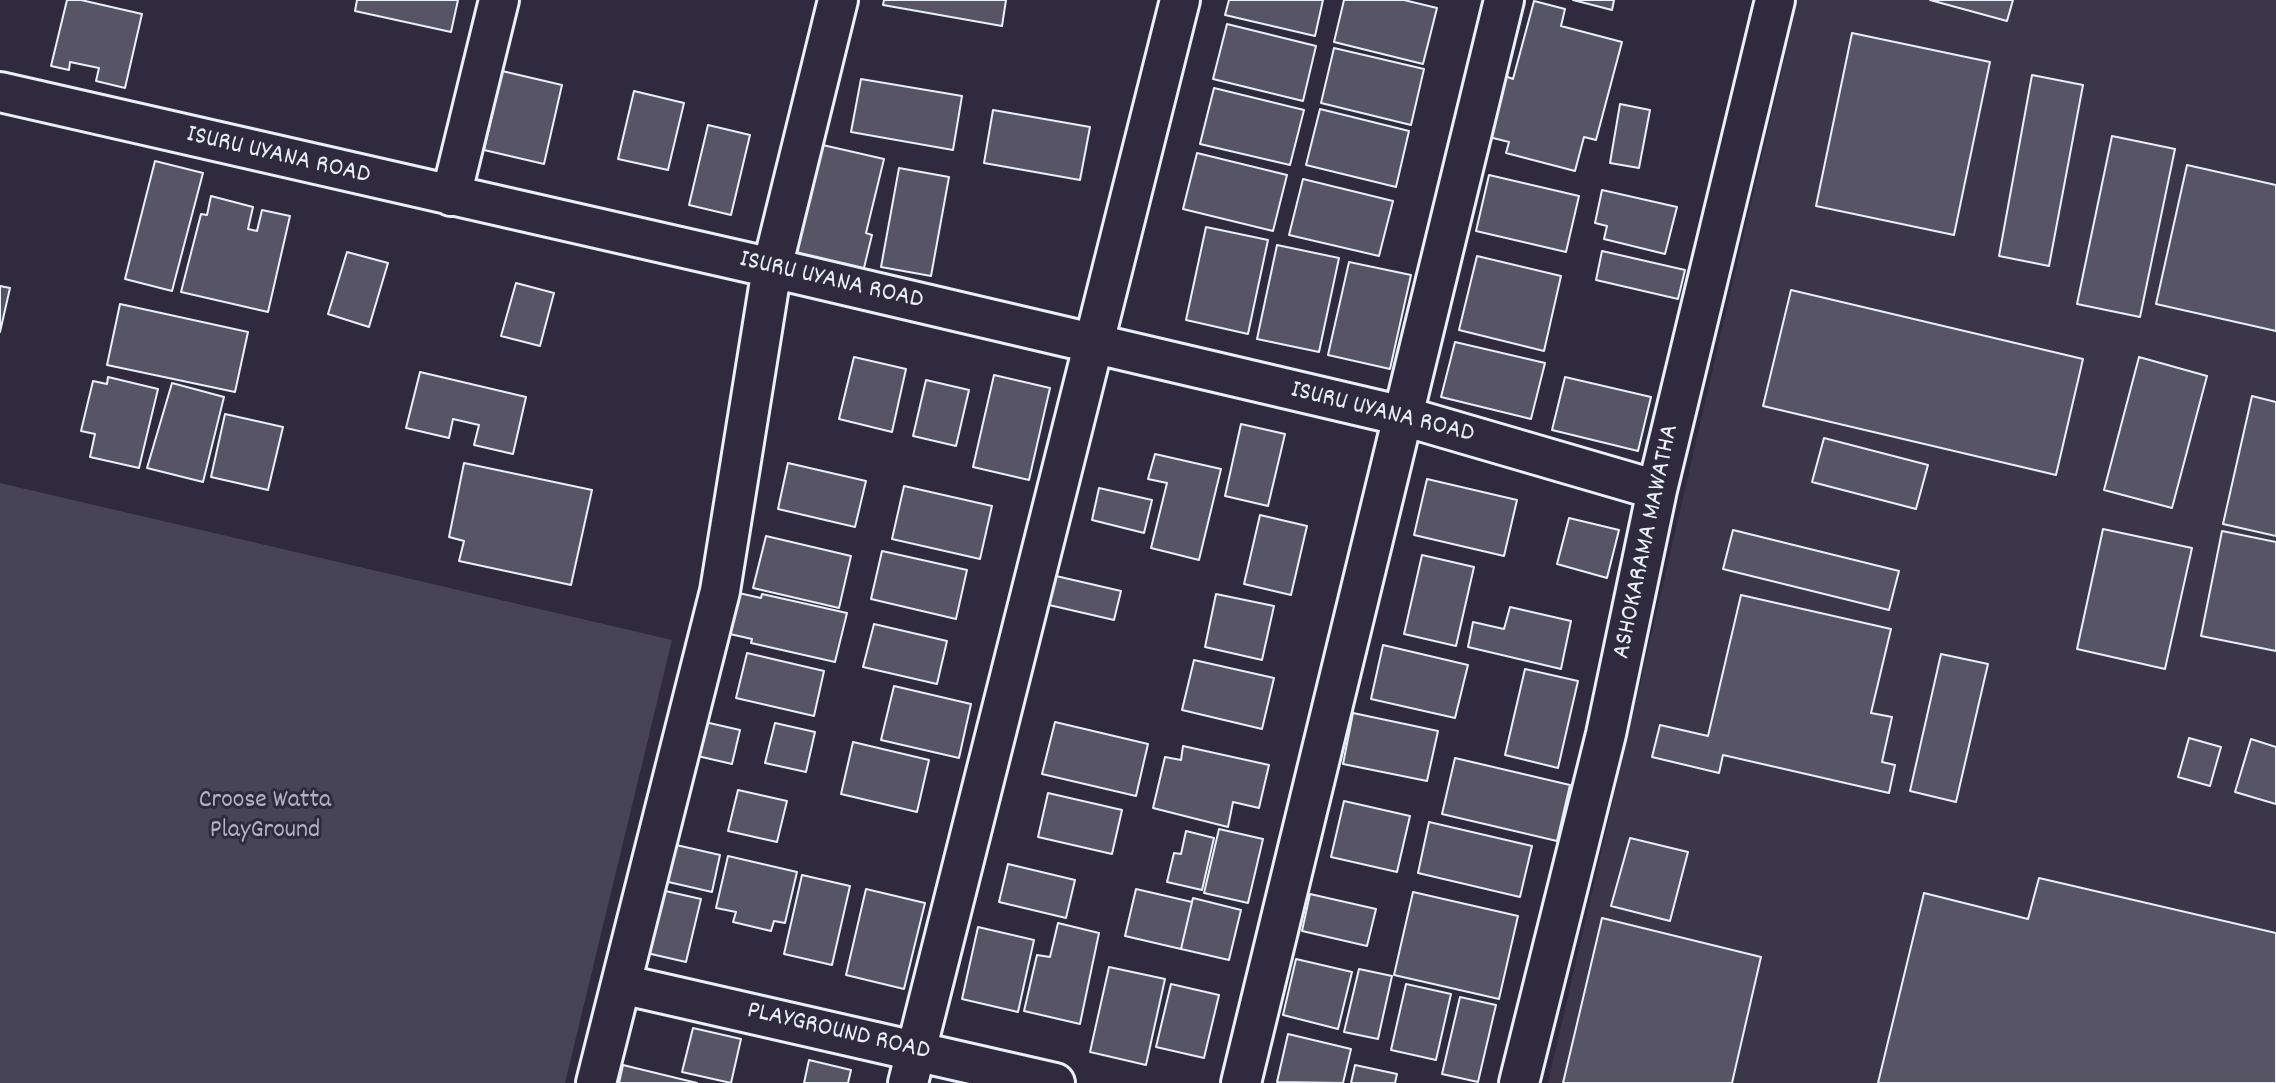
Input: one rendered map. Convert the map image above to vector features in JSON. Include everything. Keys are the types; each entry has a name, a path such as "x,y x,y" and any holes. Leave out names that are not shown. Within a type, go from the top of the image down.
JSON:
{"street":[{"path":"451,196 499,0"},
{"path":"597,1083 720,591 772,268 838,0"},
{"path":"911,1067 1180,0"},
{"path":"1241,1083 1504,0"},
{"name":"ASHOKARAMA MAWATHA","path":"1519,1083 1606,734 1657,490 1774,0"},
{"name":"ISURU UYANA ROAD","path":"0,92 772,268 1403,416 1657,490"},
{"name":"PLAYGROUND ROAD","path":"621,984 911,1067 1055,1083"}],"shaded area":[{"path":"1798,0 2276,0 2276,1083 1548,1083"}],"green space":[{"name":"Croose Watta PlayGround","path":"0,483 672,640 565,1083 0,1083"}],"building":[{"path":"67,0 81,0 142,14 125,88 96,81 99,68 70,62 69,70 51,66"},
{"path":"357,0 458,0 451,32 355,11"},
{"path":"884,0 1006,0 1002,26 883,5"},
{"path":"1229,0 1323,0 1315,36 1225,15"},
{"path":"1344,0 1404,0 1437,8 1423,64 1334,42"},
{"path":"1573,0 1614,0 1612,10"},
{"path":"1930,0 2013,0 2007,21"},
{"path":"1534,1 1565,9 1561,26 1622,42 1596,140 1584,137 1575,171 1506,153 1509,142 1489,137 1505,76 1513,79"},
{"path":"1227,24 1316,46 1303,101 1213,79"},
{"path":"1852,33 1990,62 1954,235 1816,206"},
{"path":"1334,48 1424,69 1411,125 1321,103"},
{"path":"502,71 562,85 544,164 484,150"},
{"path":"2032,75 2083,85 2049,266 1999,256"},
{"path":"861,79 962,96 953,150 851,132"},
{"path":"1214,88 1304,110 1290,165 1200,144"},
{"path":"634,91 684,103 668,170 618,159"},
{"path":"1620,104 1650,110 1639,168 1610,163"},
{"path":"1320,109 1409,131 1396,187 1306,165"},
{"path":"993,110 1090,127 1080,180 984,163"},
{"path":"708,125 750,135 731,215 689,205"},
{"path":"2112,136 2175,149 2140,317 2077,304"},
{"path":"814,143 884,159 866,233 872,235 862,276 783,258"},
{"path":"1197,153 1287,175 1273,231 1183,209"},
{"path":"155,161 203,173 172,291 125,279"},
{"path":"2187,165 2276,185 2276,331 2156,304"},
{"path":"899,168 949,177 931,276 881,267"},
{"path":"1489,175 1579,196 1566,252 1476,231"},
{"path":"1303,179 1393,201 1379,256 1289,235"},
{"path":"1602,190 1677,207 1665,254 1604,239 1607,226 1595,223"},
{"path":"211,196 253,207 248,229 257,231 262,210 290,216 268,312 181,292 201,214 207,215"},
{"path":"1206,227 1268,240 1248,334 1186,320"},
{"path":"1277,245 1339,258 1319,352 1257,339"},
{"path":"1602,251 1685,270 1678,299 1596,280"},
{"path":"347,252 388,263 369,327 328,314"},
{"path":"1477,256 1561,276 1544,351 1459,330"},
{"path":"1349,262 1411,275 1390,369 1328,355"},
{"path":"516,283 554,293 540,346 501,336"},
{"path":"0,286 10,288 0,332"},
{"path":"1791,290 2083,359 2056,475 1763,406"},
{"path":"120,304 248,332 235,392 107,365"},
{"path":"1455,342 1545,363 1531,419 1441,397"},
{"path":"854,357 906,369 892,432 839,419"},
{"path":"2139,357 2207,376 2172,508 2104,490"},
{"path":"420,372 526,397 513,454 474,445 479,425 453,419 449,438 406,428"},
{"path":"994,375 1050,388 1029,480 973,467"},
{"path":"108,377 158,389 139,468 90,457 95,434 81,431 93,381 107,384"},
{"path":"1565,377 1651,397 1638,451 1552,430"},
{"path":"926,380 969,390 956,446 913,436"},
{"path":"172,383 224,397 203,482 147,468"},
{"path":"2252,396 2276,402 2276,536 2223,524"},
{"path":"225,414 283,427 268,490 211,477"},
{"path":"1241,424 1285,434 1268,506 1225,496"},
{"path":"1824,438 1928,465 1916,509 1812,482"},
{"path":"1155,454 1221,469 1199,560 1151,548 1167,483 1148,479"},
{"path":"464,463 592,490 571,585 459,561 464,541 449,537"},
{"path":"788,463 866,481 855,527 778,509"},
{"path":"1427,479 1517,500 1504,556 1414,535"},
{"path":"904,486 992,506 980,559 892,539"},
{"path":"1099,488 1152,500 1144,533 1092,520"},
{"path":"1260,515 1307,526 1291,595 1244,584"},
{"path":"1569,518 1619,530 1607,578 1557,564"},
{"path":"2103,529 2192,548 2165,669 2077,649"},
{"path":"1733,530 1899,571 1889,610 1723,569"},
{"path":"2222,531 2276,542 2276,651 2201,636"},
{"path":"766,536 851,556 839,608 753,588"},
{"path":"882,551 967,570 956,619 871,599"},
{"path":"1422,555 1474,567 1456,646 1404,634"},
{"path":"1056,576 1121,591 1114,620 1049,605"},
{"path":"730,591 761,598 762,594 847,613 835,662 751,643 752,639 721,632"},
{"path":"1216,594 1274,606 1262,660 1205,647"},
{"path":"1741,595 1891,629 1871,713 1892,717 1882,762 1895,765 1889,793 1723,755 1719,773 1652,757 1660,725 1708,736"},
{"path":"1510,607 1571,621 1561,669 1468,647 1473,622 1504,629"},
{"path":"874,624 947,641 937,684 863,667"},
{"path":"1383,645 1468,665 1455,718 1371,699"},
{"path":"747,653 824,671 814,716 736,698"},
{"path":"1941,654 1988,664 1956,802 1910,791"},
{"path":"1194,660 1274,678 1262,729 1182,710"},
{"path":"1525,669 1578,681 1558,768 1505,755"},
{"path":"894,686 971,704 959,758 881,740"},
{"path":"1353,713 1438,731 1427,781 1343,764"},
{"path":"696,720 740,730 732,764 689,754"},
{"path":"1055,722 1148,744 1136,796 1042,774"},
{"path":"775,723 815,732 806,772 765,763"},
{"path":"2189,738 2221,747 2210,786 2178,777"},
{"path":"2251,739 2276,747 2276,804 2235,792"},
{"path":"853,742 929,760 917,812 841,794"},
{"path":"1183,746 1269,765 1259,808 1233,802 1228,827 1153,808 1165,757 1181,760"},
{"path":"1455,758 1570,785 1557,841 1442,814"},
{"path":"738,790 787,801 777,842 728,831"},
{"path":"1048,793 1122,810 1112,854 1038,837"},
{"path":"1344,801 1410,816 1397,872 1331,857"},
{"path":"1429,822 1532,846 1520,897 1418,873"},
{"path":"1219,829 1263,839 1248,903 1204,893"},
{"path":"1186,831 1214,838 1202,890 1167,882 1174,853 1181,854"},
{"path":"1630,838 1688,852 1670,921 1611,906"},
{"path":"672,844 720,855 712,892 664,881"},
{"path":"728,856 797,872 785,923 774,921 771,931 733,922 736,912 716,908"},
{"path":"1008,864 1075,880 1066,918 999,902"},
{"path":"802,875 850,886 832,965 784,954"},
{"path":"2039,878 2276,933 2276,1083 1878,1083 1924,893 2028,919"},
{"path":"652,888 701,899 686,962 638,951"},
{"path":"866,889 925,903 904,989 846,975"},
{"path":"1136,889 1192,902 1181,949 1125,936"},
{"path":"1413,892 1518,916 1499,999 1394,975"},
{"path":"1310,894 1376,909 1367,946 1302,931"},
{"path":"1193,898 1241,910 1229,960 1181,949"},
{"path":"1602,918 1761,957 1732,1083 1563,1083"},
{"path":"1058,923 1099,933 1080,1024 1024,1011 1037,955 1050,957"},
{"path":"978,927 1034,940 1018,1012 962,999"},
{"path":"1296,959 1352,972 1338,1029 1283,1015"},
{"path":"1109,967 1165,979 1146,1065 1090,1052"},
{"path":"1359,969 1392,976 1378,1039 1344,1032"},
{"path":"1171,984 1219,995 1204,1058 1156,1047"},
{"path":"1406,984 1451,994 1436,1060 1391,1050"},
{"path":"1460,997 1496,1005 1478,1082 1442,1074"},
{"path":"693,1028 741,1039 731,1083 682,1072"},
{"path":"1288,1034 1351,1049 1343,1083 1277,1082"},
{"path":"809,1060 851,1070 848,1083 804,1083"},
{"path":"623,1065 697,1083 619,1083"},
{"path":"1355,1065 1397,1074 1395,1083 1351,1083"}]}
